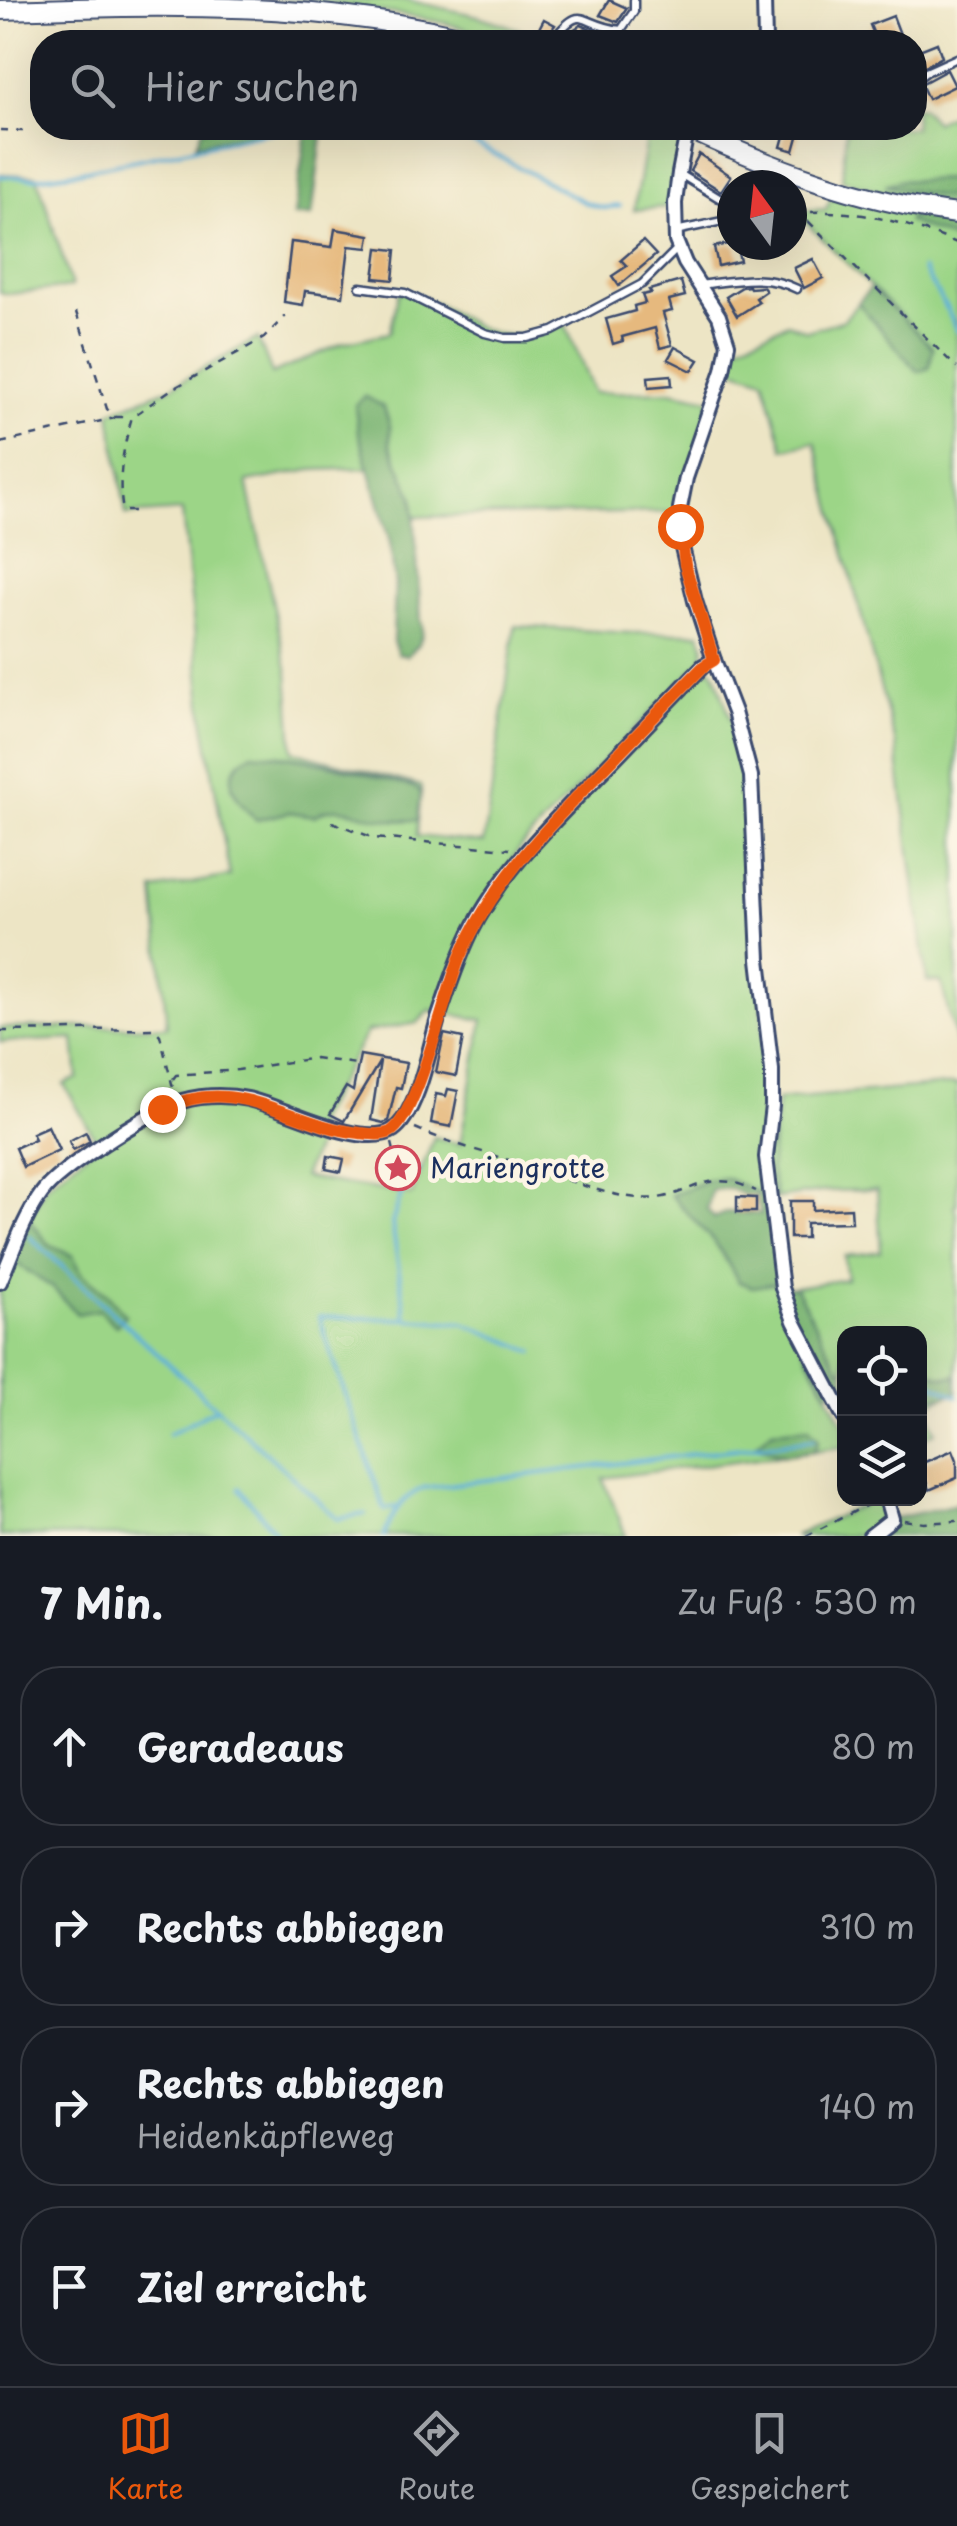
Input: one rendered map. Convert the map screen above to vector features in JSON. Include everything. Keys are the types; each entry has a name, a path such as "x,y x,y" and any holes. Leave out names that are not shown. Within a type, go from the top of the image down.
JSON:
{"main road":[{"path":"0,10 283,8 361,16 434,30"},
{"path":"713,140 796,174 871,198 957,214"}],"street":[{"path":"764,0 764,30"},
{"path":"685,140 675,231 678,248 724,326 728,344 723,370 686,478 680,508 681,542 751,776 758,959 772,1070 766,1156 782,1288 787,1306 843,1416"},
{"path":"724,145 727,140"},
{"path":"0,1282 29,1214 57,1176 127,1129 175,1103 229,1096 334,1129 364,1134 390,1132 411,1106 455,969 485,908 527,849 714,660"},
{"path":"870,1536 892,1519 888,1506"}],"lane":[{"path":"557,30 566,14 576,9 621,30 634,11 634,0"},
{"path":"927,72 957,58"},
{"path":"680,173 717,196"},
{"path":"675,231 717,222"},
{"path":"360,287 405,293 485,333 527,338 554,332 642,284 678,248"},
{"path":"698,285 752,278 782,281 798,289"}],"path":[{"path":"0,130 23,131"},
{"path":"807,213 886,219 957,243"},
{"path":"807,224 957,368"},
{"path":"76,312 102,399 116,417"},
{"path":"0,443 132,416 264,338 285,316"},
{"path":"132,416 119,489 123,511 134,511"},
{"path":"332,822 374,838 527,849"},
{"path":"0,1031 154,1030 160,1035 173,1080 176,1075 315,1058 356,1064"},
{"path":"390,1132 397,1163"},
{"path":"424,1132 600,1190 637,1198 673,1195 715,1180 730,1180 771,1196"},
{"path":"806,1536 865,1506"},
{"path":"892,1519 957,1522"}],"green space":[{"path":"269,0 407,0 522,30 468,30 332,5"},
{"path":"957,111 957,179 899,181 887,186 957,197 957,206 842,180 845,140 927,140 927,113 935,122"},
{"path":"305,140 322,140 312,216 294,216"},
{"path":"646,140 690,140 675,206 634,210"},
{"path":"0,174 37,176 72,287 0,292"},
{"path":"957,179 957,197 885,185 899,181"},
{"path":"832,195 913,215 908,221 957,241 957,1045 941,982 927,981 896,745 815,442 784,449 764,379 730,368 734,347 788,323 807,331 844,320 858,303 918,371 929,368 933,348 807,224 807,210 826,209"},
{"path":"913,215 957,222 957,241 907,221"},
{"path":"871,287 933,348 929,368 918,372 858,303"},
{"path":"399,291 494,333 537,333 565,324 594,393 671,391 710,399 677,539 670,512 413,517 413,497 390,445 390,426 358,430 369,468 311,470 247,482 288,673 293,751 421,786 421,792 298,757 255,755 236,766 232,789 256,820 290,812 314,816 340,809 389,820 418,820 417,836 484,843 515,626 700,633 704,646 702,660 521,846 475,915 436,1012 430,1010 417,1023 367,1032 314,1126 323,1131 303,1177 412,1195 434,1137 460,1144 483,1020 444,1013 474,932 530,850 700,674 711,668 747,767 774,1200 725,1178 671,1195 717,1245 739,1282 777,1283 795,1333 837,1412 837,1448 603,1478 626,1536 0,1536 0,1288 13,1261 53,1288 77,1314 108,1295 82,1274 73,1256 49,1245 29,1219 45,1186 98,1144 64,1084 78,1078 74,1039 0,1042 0,1028 167,1026 154,890 230,876 204,724 182,511 126,515 110,412 169,388 258,338 272,374 343,343 389,333"},
{"path":"365,396 384,407 390,445 413,497 422,636 407,656 398,654 393,641 395,584 390,543 358,430 355,405"},
{"path":"252,753 314,761 414,787 421,792 418,820 389,820 332,809 314,816 290,812 256,820 232,786 234,770"},
{"path":"957,1084 957,1375 942,1377 927,1370 927,1326 837,1326 837,1365 795,1287 847,1279 844,1256 881,1251 877,1190 776,1198 770,1169 777,1100"},
{"path":"725,1178 768,1197 787,1288 795,1287 837,1365 837,1392 826,1391 777,1283 753,1287 739,1282 717,1245 671,1195 708,1180","holes":["730,1188 756,1196 761,1214 727,1212 714,1218 707,1209 712,1190"]},
{"path":"29,1219 49,1245 73,1256 82,1274 125,1315 116,1326 99,1310 77,1314 53,1288 13,1261"},
{"path":"927,1370 942,1377 957,1375 957,1392 944,1397 927,1396"},
{"path":"927,1396 944,1397 927,1405"},
{"path":"927,1408 936,1432 927,1436"},
{"path":"809,1427 819,1439 814,1451 785,1455 755,1446 772,1430"},
{"path":"957,1504 957,1536 870,1536 892,1519"},
{"path":"860,1506 886,1506 892,1519 870,1536 794,1536"}],"building":[{"path":"609,0 627,8 618,22 600,15"},
{"path":"893,16 898,30 872,30 870,25"},
{"path":"544,19 555,25 551,30 538,30"},
{"path":"937,43 942,57 927,65 927,47"},
{"path":"947,70 955,86 928,99 927,81"},
{"path":"783,140 797,140 794,151 781,147"},
{"path":"699,154 722,170 717,170 717,188 690,171"},
{"path":"335,229 370,235 368,248 349,246 343,296 305,291 303,305 284,302 291,242 332,247"},
{"path":"643,241 656,255 619,286 612,276 627,266 621,260"},
{"path":"717,246 717,260 740,261 718,266 714,247"},
{"path":"378,248 396,250 393,280 374,278"},
{"path":"813,259 823,278 804,288 794,268"},
{"path":"681,281 685,296 669,300 672,311 663,313 672,345 660,348 655,328 622,337 623,341 613,344 606,319 635,311 634,306 645,303 642,295 651,293 649,290"},
{"path":"749,286 766,291 756,298 759,302 737,316 726,297"},
{"path":"675,347 699,360 692,371 668,359"},
{"path":"671,375 672,385 649,387 648,377"},
{"path":"444,1034 463,1038 456,1076 436,1072"},
{"path":"360,1055 406,1063 401,1088 396,1087 388,1121 383,1123 371,1120 380,1061 344,1121 330,1114 346,1087 353,1091"},
{"path":"448,1089 458,1091 451,1127 431,1123 436,1094 446,1096"},
{"path":"48,1126 59,1150 23,1167 15,1148 35,1139 32,1133"},
{"path":"86,1132 90,1141 73,1150 69,1141"},
{"path":"328,1156 344,1159 341,1172 326,1169"},
{"path":"737,1197 756,1198 756,1212 737,1212"},
{"path":"790,1201 813,1201 813,1210 851,1208 852,1222 806,1223 806,1238 790,1238"},
{"path":"953,1450 957,1478 929,1490 927,1461"}],"waterway":[{"path":"0,176 34,178 77,172 232,140"},
{"path":"468,140 586,203 603,208 620,206"},
{"path":"922,269 957,331"},
{"path":"406,1319 392,1223 405,1183 419,1169"},
{"path":"29,1236 338,1519 365,1514"},
{"path":"395,1507 385,1510 319,1317 464,1323 534,1352"},
{"path":"927,1382 957,1396"},
{"path":"169,1434 217,1408"},
{"path":"384,1536 403,1502 423,1488 814,1439"},
{"path":"239,1488 275,1532"}],"place":[{"name":"Mariengrotte","path":"398,1168"}],"route":[{"path":"162,1109 198,1098 229,1096 349,1132 381,1134 401,1122 420,1081 455,969 485,908 527,849 714,660 685,565 680,526"}]}
